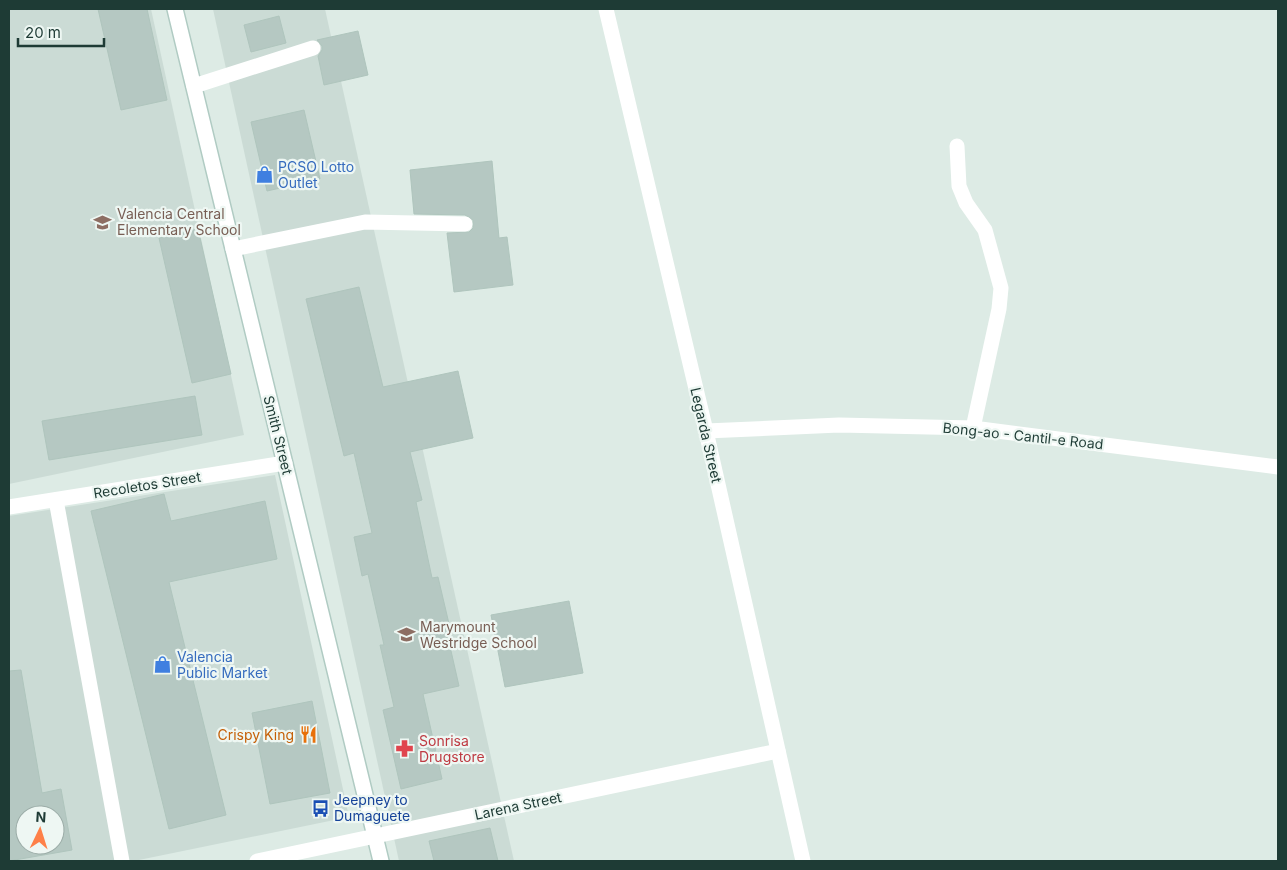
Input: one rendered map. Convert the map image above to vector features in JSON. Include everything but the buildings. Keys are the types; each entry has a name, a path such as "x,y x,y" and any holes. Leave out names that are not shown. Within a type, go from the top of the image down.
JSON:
{"street":[{"name":"Smith Street","path":"175,9 381,861"},
{"name":"Legarda Street","path":"606,9 706,431 803,861"},
{"path":"194,86 312,48"},
{"path":"957,146 960,186 966,203 985,230 1001,288 999,310 973,428"},
{"path":"233,249 365,222 465,224"},
{"name":"Bong-ao - Cantil-e Road","path":"706,431 839,425 973,428 1278,467"},
{"name":"Recoletos Street","path":"9,507 285,464"},
{"path":"56,500 122,861"},
{"name":"Larena Street","path":"260,861 778,751"}],"shaded area":[{"name":"Valencia Central Elementary School","path":"9,9 151,9 244,435 9,484"},
{"path":"213,9 325,9 514,861 399,861"},
{"name":"Valencia Public Market","path":"275,475 349,817 134,861 9,861 9,516"}],"place":[{"name":"PCSO Lotto Outlet","path":"264,175"},
{"name":"Valencia Central Elementary School","path":"103,222"},
{"name":"Marymount Westridge School","path":"406,635"},
{"name":"Valencia Public Market","path":"163,665"},
{"name":"Crispy King","path":"308,735"},
{"name":"Sonrisa Drugstore","path":"405,749"},
{"name":"Jeepney to Dumaguete","path":"320,808"}]}
